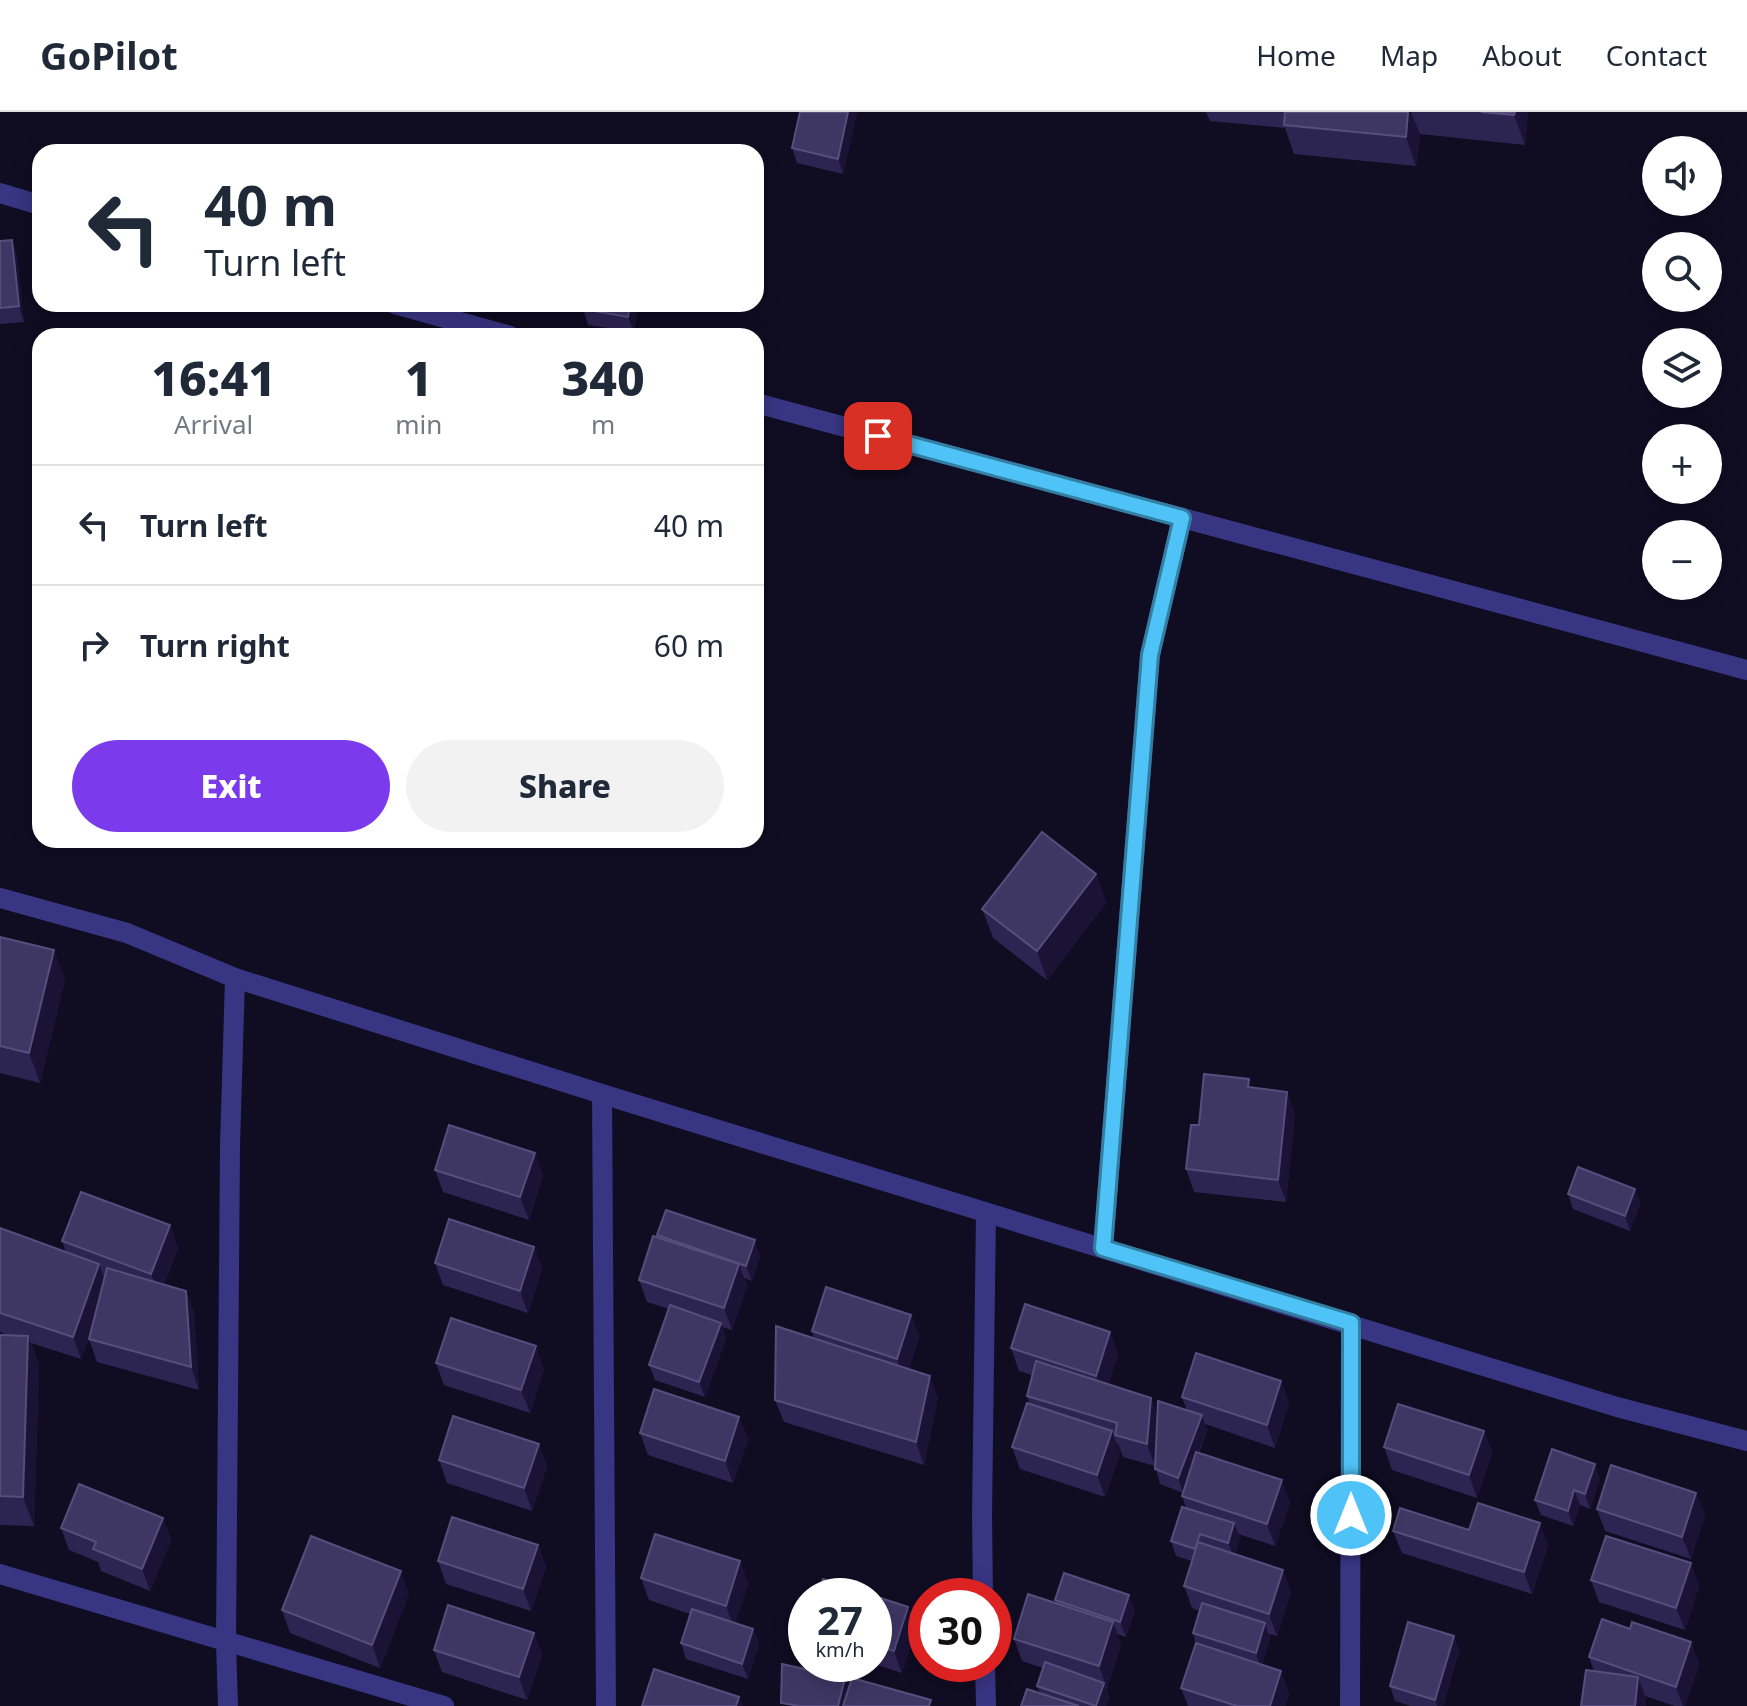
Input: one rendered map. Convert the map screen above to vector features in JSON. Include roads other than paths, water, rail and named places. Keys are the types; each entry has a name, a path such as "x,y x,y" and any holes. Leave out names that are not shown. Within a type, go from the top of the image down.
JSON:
{"street":[{"path":"0,193 32,203"},
{"path":"424,312 481,328"},
{"path":"764,405 1747,670"},
{"path":"1103,1248 1150,655 1182,518"},
{"path":"0,898 127,933 235,978 602,1094 1617,1407 1747,1441"},
{"path":"228,1706 230,1146 235,978"},
{"path":"602,1094 606,1706"},
{"path":"983,1578 986,1213"},
{"path":"1350,1706 1351,1323"},
{"path":"0,1574 444,1706"},
{"path":"985,1682 986,1706"}]}
